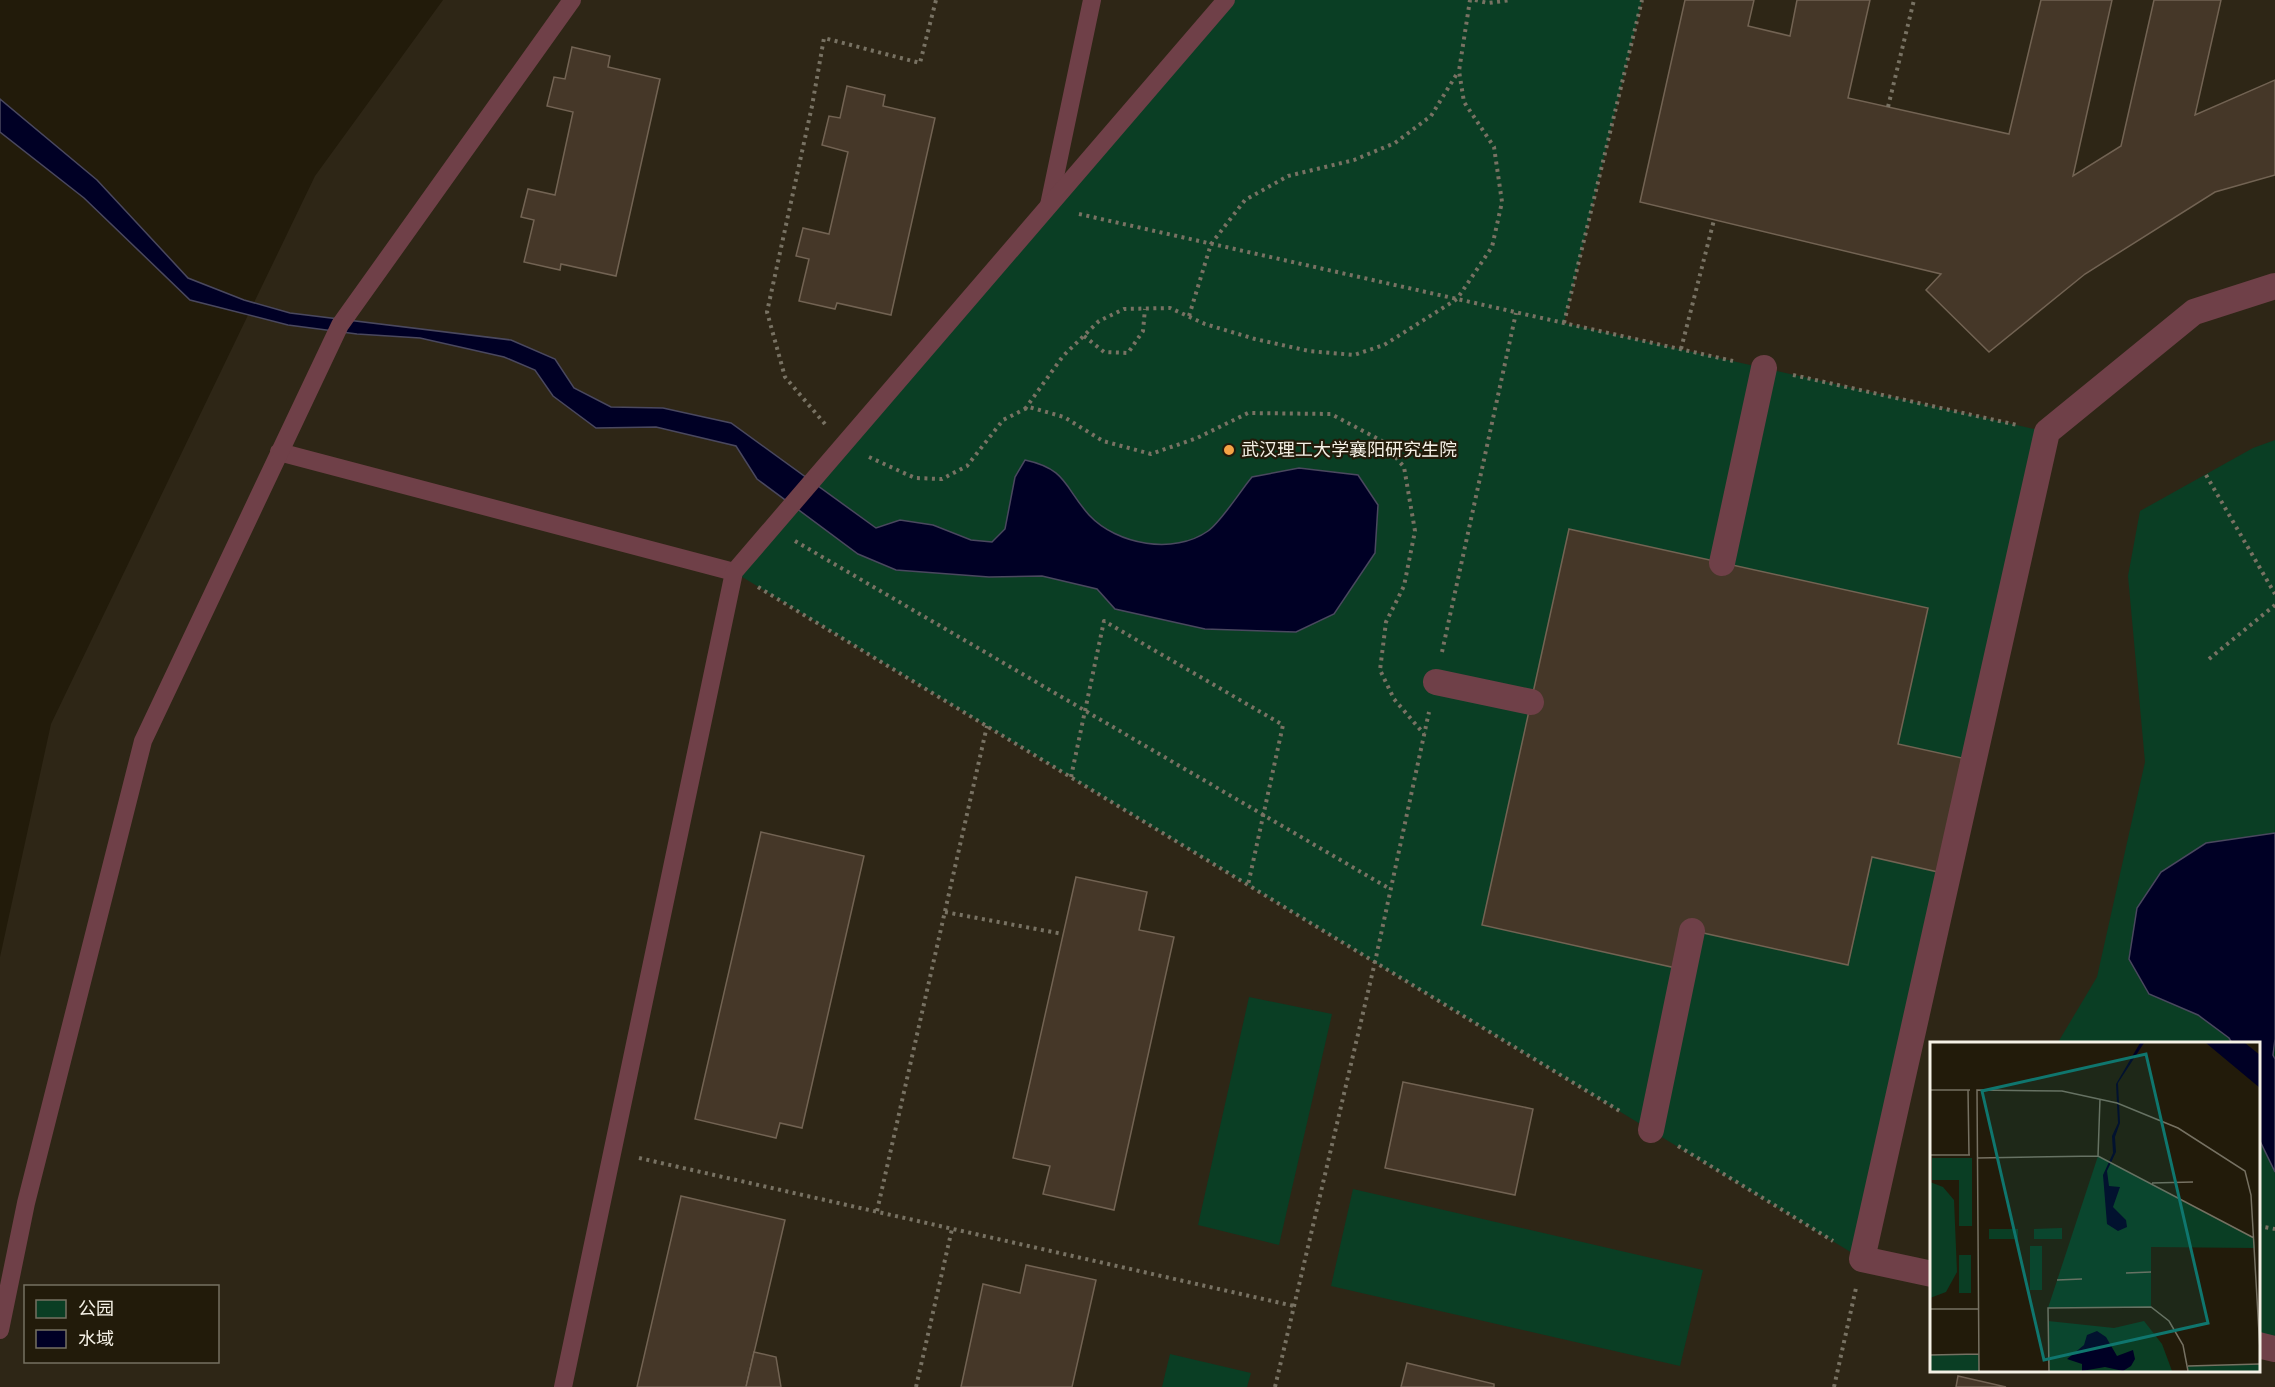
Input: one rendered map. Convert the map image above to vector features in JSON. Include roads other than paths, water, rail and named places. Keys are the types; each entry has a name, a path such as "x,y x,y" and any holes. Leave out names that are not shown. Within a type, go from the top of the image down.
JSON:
{"street":[{"path":"1930,1274 1862,1259 2047,432 2193,312 2275,286"},
{"path":"1722,563 1764,368"},
{"path":"1436,682 1531,702"},
{"path":"1651,1130 1692,931"},
{"path":"2260,1345 2275,1349"}],"lane":[{"path":"0,1330 26,1203 143,741 340,325 572,0"},
{"path":"1048,207 1092,0"},
{"path":"563,1387 734,572 1226,0"},
{"path":"279,452 734,572"}],"water":[{"path":"0,99 97,180 188,278 244,300 290,313 511,340 555,359 574,388 611,407 663,408 731,423 876,528 900,520 933,525 971,540 992,542 1005,529 1015,477 1025,460 1049,468 1057,474 1089,515 1115,534 1146,543 1179,543 1194,538 1213,527 1252,477 1299,468 1358,475 1378,505 1375,553 1334,614 1296,632 1205,629 1115,609 1097,589 1042,576 989,577 896,570 858,554 757,479 736,446 656,427 596,428 553,396 535,370 504,357 420,338 357,334 288,325 190,300 84,198 0,132"},
{"path":"2275,833 2275,1039 2273,1055 2275,1059 2275,1172 2260,1141 2260,1042 2231,1042 2198,1015 2149,994 2129,959 2137,908 2161,872 2206,843"}],"place":[{"name":"武汉理工大学襄阳研究生院","path":"1229,450"}]}
